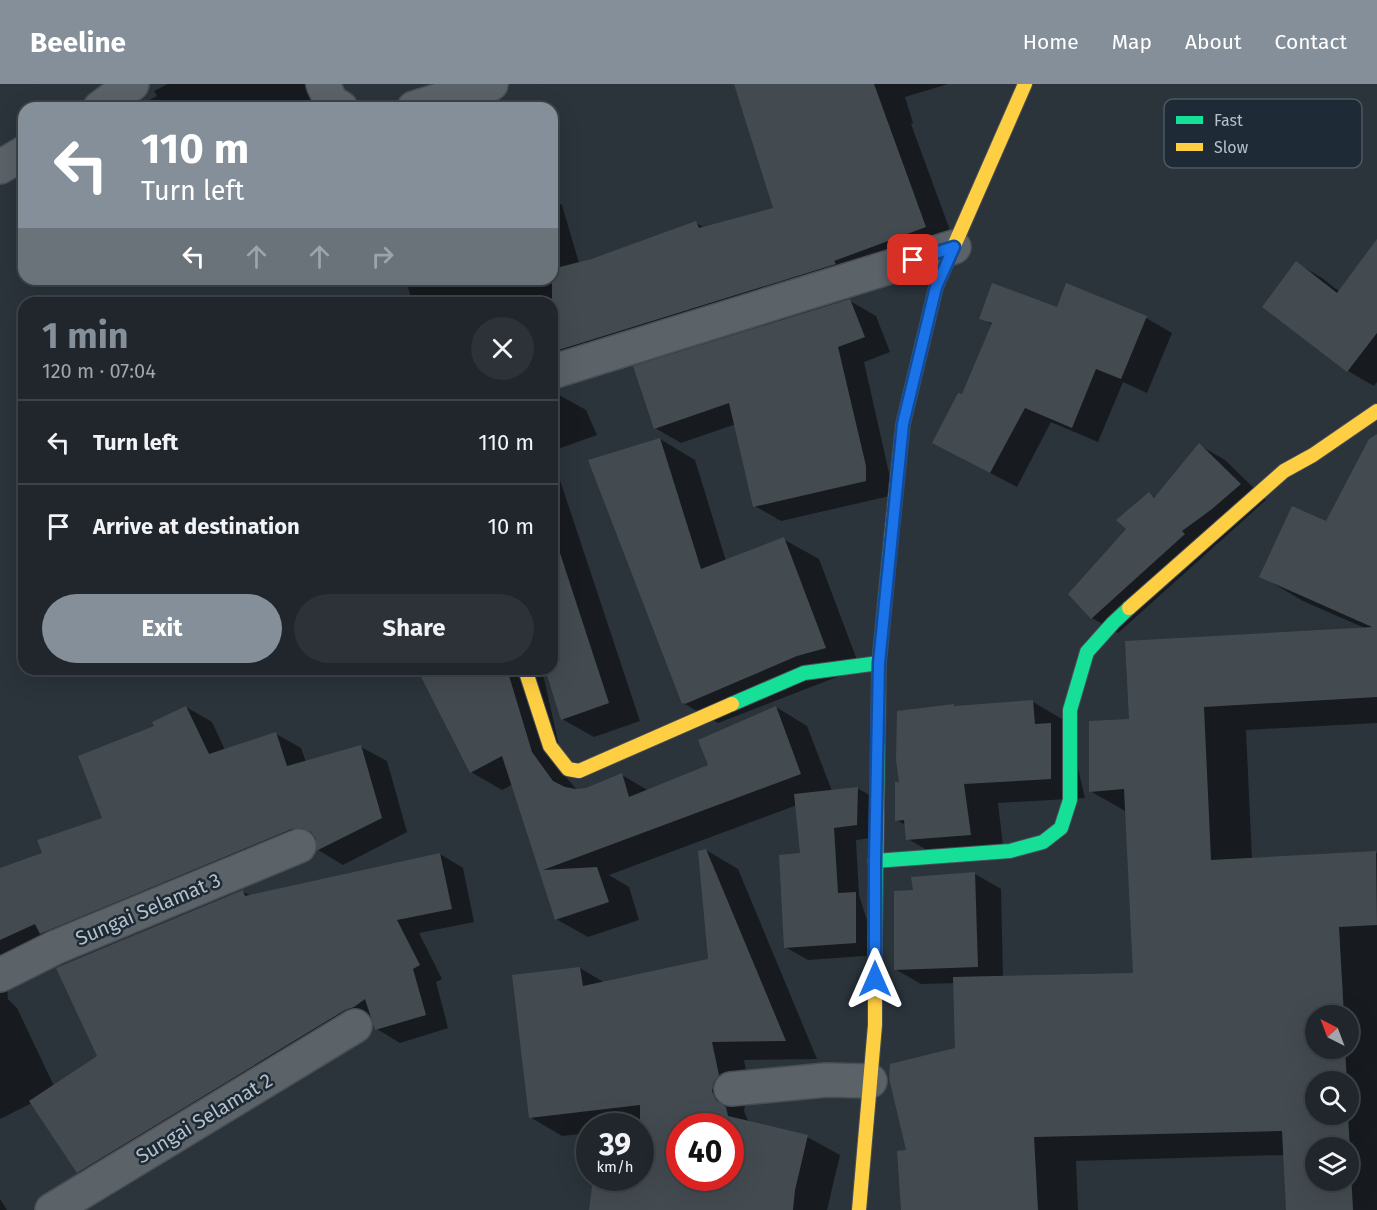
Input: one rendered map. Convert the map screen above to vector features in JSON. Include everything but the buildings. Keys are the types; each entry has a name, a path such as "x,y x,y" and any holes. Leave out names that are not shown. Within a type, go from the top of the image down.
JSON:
{"street":[{"path":"108,102 132,84"},
{"path":"323,84 331,102"},
{"path":"433,102 491,84"},
{"path":"859,1210 875,1025 875,861 879,663 903,424 936,287 1025,84"},
{"path":"0,167 18,156"},
{"path":"558,370 954,247"},
{"path":"875,861 1010,851 1043,842 1061,828 1070,800 1070,710 1087,652 1113,623 1284,471 1313,455 1377,411"},
{"path":"527,675 550,746 568,769 579,771 804,673 879,663"},
{"name":"Sungai Selamat 3","path":"0,975 57,947 299,846"},
{"name":"Sungai Selamat 2","path":"52,1210 355,1026"},
{"path":"731,1089 826,1080 870,1081"}],"traffic: fast":[{"path":"875,938 879,663 891,540"},
{"path":"875,861 1010,851 1043,842 1061,828 1070,800 1070,710 1087,652 1129,608"},
{"path":"732,704 804,673 879,663"}],"traffic: slow":[{"path":"891,540 903,424 936,287 1025,84"},
{"path":"1129,608 1284,471 1313,455 1377,411"},
{"path":"527,675 550,746 568,769 579,771 732,704"},
{"path":"859,1210 875,1025 875,938"}],"route":[{"path":"875,979 879,663 903,424 936,287 954,247 913,260"}]}
